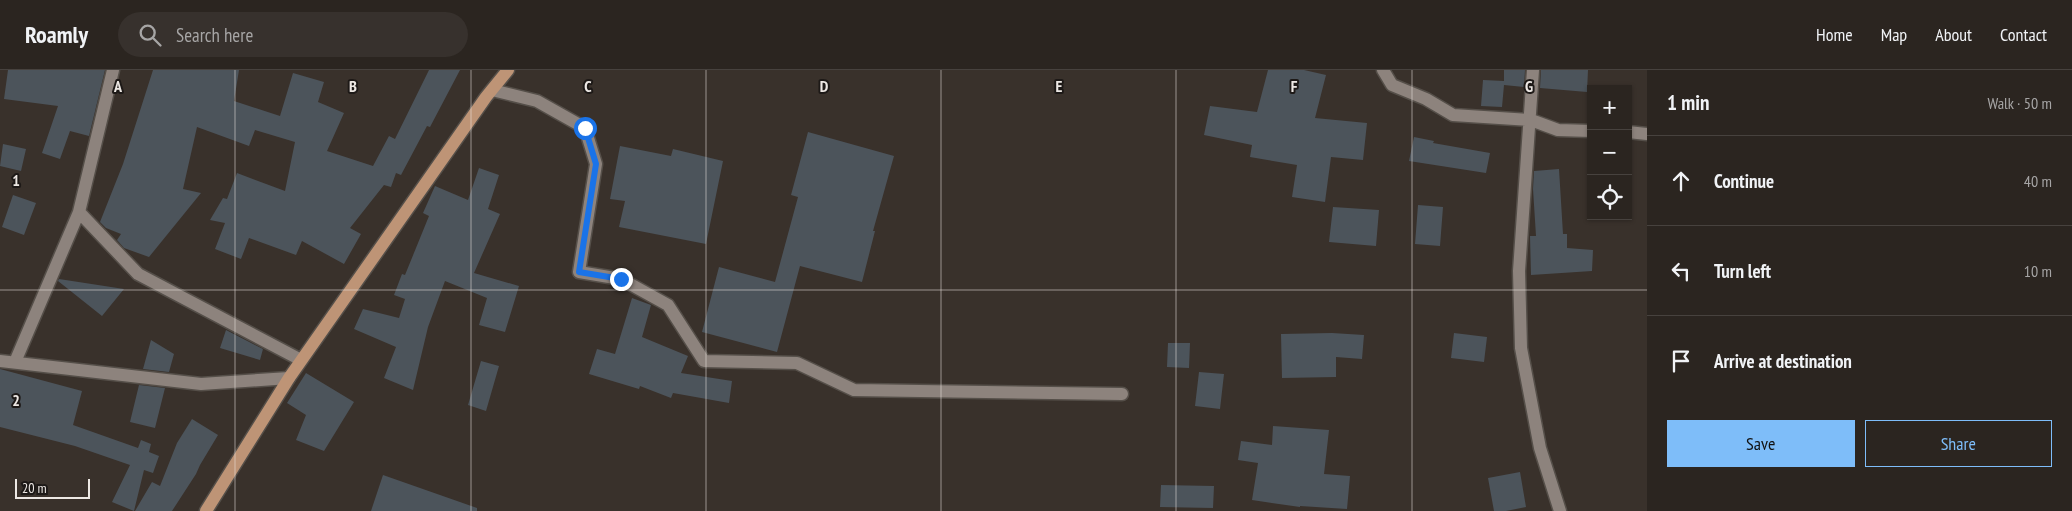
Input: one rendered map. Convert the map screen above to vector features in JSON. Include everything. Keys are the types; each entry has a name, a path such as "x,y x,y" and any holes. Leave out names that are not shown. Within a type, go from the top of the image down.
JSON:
{"main road":[{"path":"206,511 289,378 508,70"}],"street":[{"path":"14,362 79,212 113,70"},
{"path":"1383,70 1392,85 1426,99 1453,115 1531,120 1558,130 1587,131"},
{"path":"1533,70 1520,271 1521,348 1540,448 1560,511"},
{"path":"492,90 537,101 585,128 596,164 579,272 621,279 668,305 704,361 797,363 854,390 1122,394"},
{"path":"1632,132 1647,134"},
{"path":"79,212 138,274 302,360"},
{"path":"0,361 201,384 289,378"}],"building":[{"path":"8,70 105,70 89,136 70,131 60,159 42,153 58,106 4,99"},
{"path":"153,70 239,70 234,101 280,116 293,73 324,82 318,102 344,113 327,151 373,166 389,136 395,139 429,70 460,70 430,127 427,126 401,175 396,173 391,187 384,185 350,228 361,234 344,264 302,241 296,255 249,238 241,259 215,249 225,223 210,220 223,198 227,199 237,173 285,191 295,142 255,130 249,146 197,127 183,189 201,193 149,257 124,248 117,240 121,234 106,228 100,222 123,164"},
{"path":"1268,70 1304,70 1326,75 1315,118 1367,123 1363,160 1331,157 1325,202 1292,197 1297,165 1250,157 1252,145 1204,135 1210,106 1257,112"},
{"path":"1504,70 1525,70 1524,87 1504,85 1502,107 1481,106 1483,80 1504,81"},
{"path":"1541,70 1588,70 1587,92 1540,88"},
{"path":"808,132 894,156 873,231 875,231 862,282 800,266 777,352 702,332 719,267 775,282 798,197 791,195"},
{"path":"1414,137 1434,141 1433,143 1490,153 1486,173 1409,161"},
{"path":"3,144 26,149 21,171 0,166"},
{"path":"620,146 671,156 673,149 723,161 706,244 619,227 625,201 610,199"},
{"path":"479,168 499,175 488,209 500,214 474,273 519,286 505,332 479,325 487,298 445,281 428,327 413,390 384,378 396,347 354,329 363,309 399,318 405,299 394,295 402,274 405,275 429,216 423,213 435,186 468,200"},
{"path":"1559,169 1563,234 1567,234 1567,248 1593,250 1592,271 1531,275 1530,236 1536,236 1533,189 1534,171"},
{"path":"13,195 36,203 24,235 2,227"},
{"path":"1418,205 1443,207 1440,246 1415,244"},
{"path":"1333,207 1379,210 1376,246 1329,242"},
{"path":"59,279 124,289 102,316 58,281"},
{"path":"632,298 651,305 642,337 688,356 681,373 732,381 729,403 673,393 671,398 640,386 639,389 589,374 597,349 615,354"},
{"path":"226,330 263,349 260,360 220,348"},
{"path":"1332,333 1364,335 1362,359 1336,357 1336,377 1282,378 1281,334"},
{"path":"1454,333 1487,337 1484,362 1451,358"},
{"path":"151,340 174,354 169,372 143,369"},
{"path":"1168,343 1190,343 1189,368 1167,367"},
{"path":"481,361 499,366 486,411 468,405"},
{"path":"0,369 82,391 73,425 138,448 141,440 151,444 149,452 159,456 153,473 144,470 134,511 112,502 130,465 75,446 0,427"},
{"path":"1199,372 1224,374 1220,409 1195,406"},
{"path":"306,373 354,402 324,451 296,440 306,415 287,403"},
{"path":"139,385 165,388 155,428 130,422"},
{"path":"192,419 218,435 196,474 172,511 135,511 152,482 160,486 177,443"},
{"path":"1273,426 1329,430 1324,474 1350,476 1347,509 1300,507 1252,500 1258,463 1238,460 1241,441 1272,445"},
{"path":"1520,472 1526,507 1494,511 1488,478"},
{"path":"383,475 477,508 477,511 371,511"},
{"path":"1161,485 1214,486 1213,508 1160,507"}],"route":[{"path":"585,128 596,164 579,272 621,279"}]}
